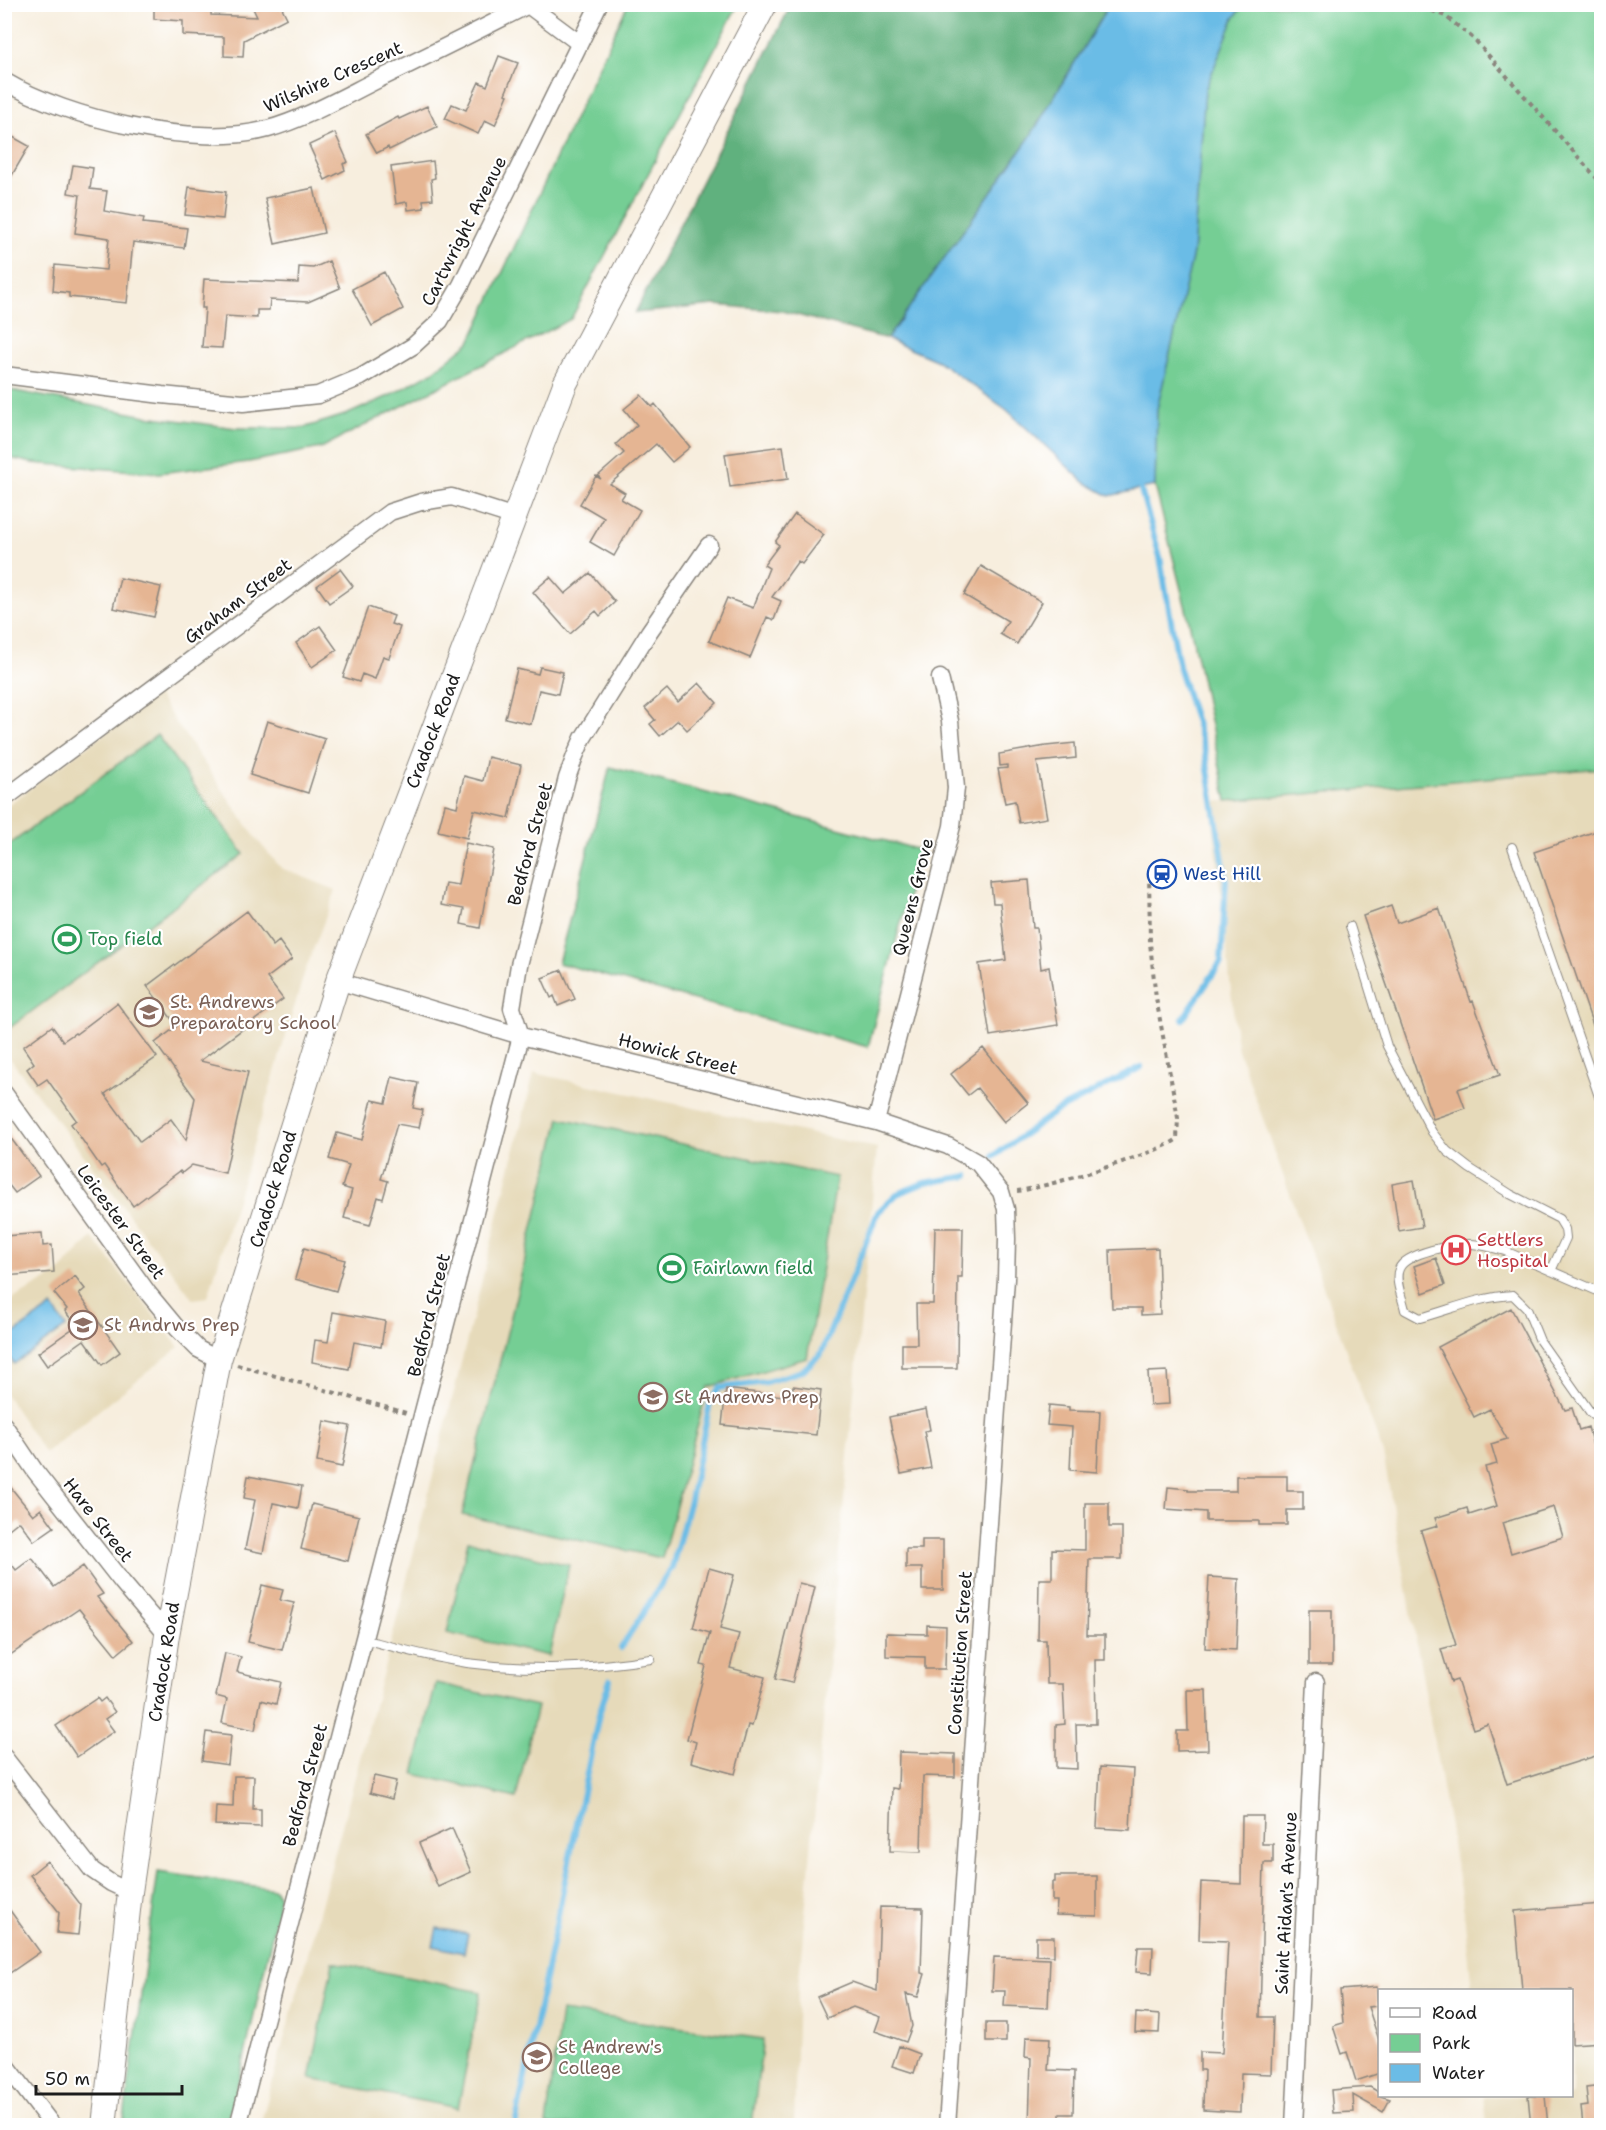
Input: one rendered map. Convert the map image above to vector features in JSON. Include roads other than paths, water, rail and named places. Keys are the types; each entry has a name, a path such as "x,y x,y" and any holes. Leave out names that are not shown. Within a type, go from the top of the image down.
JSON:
{"main road":[{"name":"Cradock Road","path":"104,2126 130,1892 166,1635 219,1360 338,981 565,384 765,4"}],"street":[{"name":"Cartwright Avenue","path":"4,375 243,403 318,395 361,377 413,346 440,321 461,285 599,4"},
{"path":"529,5 579,43"},
{"name":"Wilshire Crescent","path":"4,81 45,101 90,117 137,128 232,135 268,129 325,106 529,5"},
{"name":"Graham Street","path":"4,799 390,512 421,502 452,497 515,517"},
{"name":"Bedford Street","path":"238,2126 521,1036 512,1008 519,965 567,778 583,738 649,632 709,545"},
{"name":"Queens Grove","path":"876,1122 952,826 956,788 950,721 940,678"},
{"name":"Howick Street","path":"338,981 521,1036 876,1122 948,1146 978,1162 999,1189"},
{"name":"Leicester Street","path":"4,1093 148,1293 198,1349 219,1360"},
{"name":"Constitution Street","path":"947,2126 1006,1279 1006,1219 999,1189"},
{"name":"Hare Street","path":"4,1425 35,1471 166,1635"},
{"name":"Saint Aidan's Avenue","path":"1294,2126 1316,1682"},
{"path":"4,1757 92,1870 130,1892"},
{"path":"4,2062 53,2126"}],"lane":[{"path":"1512,848 1602,1105"},
{"path":"1350,926 1387,1046 1432,1132 1447,1151 1469,1168 1510,1194 1559,1219 1565,1228 1566,1238 1551,1271"},
{"path":"1602,1293 1490,1246 1471,1244 1449,1246 1408,1258 1399,1266 1397,1276 1406,1310 1420,1318 1472,1301 1513,1295 1527,1309 1540,1341 1590,1412 1602,1422"},
{"path":"363,1639 465,1663 519,1668 592,1667 651,1659"}],"water":[{"path":"1109,5 1243,5 1234,18 1205,90 1193,253 1157,409 1155,486 1109,496 1084,482 1007,410 938,361 887,339 1030,137"},
{"path":"52,1306 66,1327 14,1364 5,1351 5,1340"},
{"path":"437,1928 468,1934 464,1953 433,1946"}],"waterway":[{"path":"1139,483 1160,557 1180,672 1205,751 1226,879 1221,962 1183,1019"},
{"path":"994,1156 1055,1112 1141,1067"},
{"path":"621,1648 672,1567 690,1500 710,1403 719,1388 766,1382 802,1371 821,1354 878,1212 897,1194 924,1183 968,1176"},
{"path":"515,2126 599,1714 610,1680"}],"place":[{"name":"West Hill","path":"1162,874"},
{"name":"Top field","path":"67,939"},
{"name":"St. Andrews Preparatory School","path":"149,1012"},
{"name":"Settlers Hospital","path":"1456,1250"},
{"name":"Fairlawn field","path":"672,1268"},
{"name":"St Andrws Prep","path":"83,1325"},
{"name":"St Andrews Prep","path":"653,1397"},
{"name":"St Andrew's College","path":"537,2057"}]}
